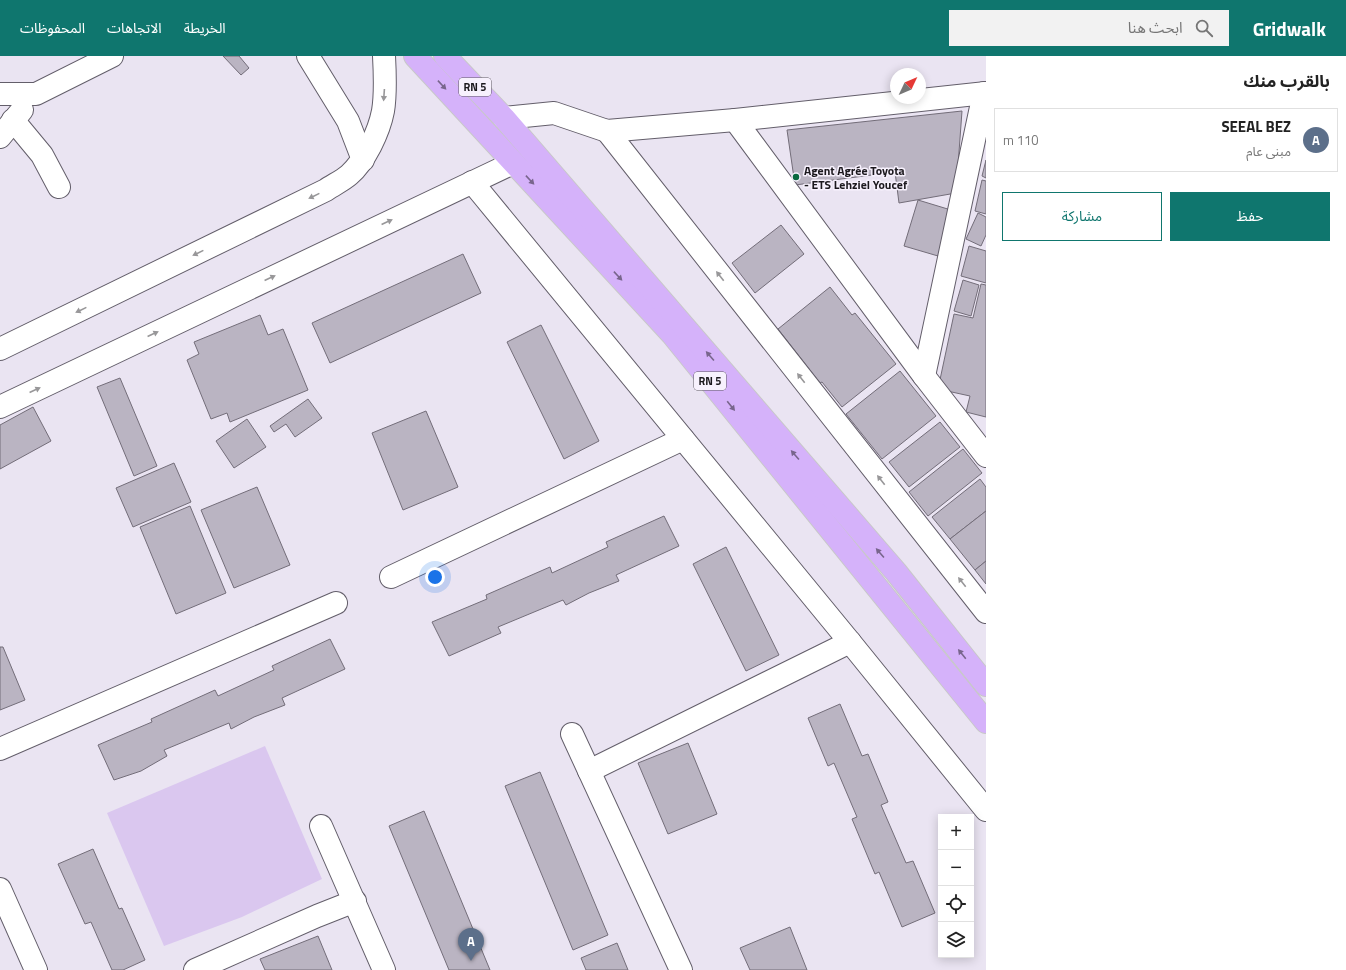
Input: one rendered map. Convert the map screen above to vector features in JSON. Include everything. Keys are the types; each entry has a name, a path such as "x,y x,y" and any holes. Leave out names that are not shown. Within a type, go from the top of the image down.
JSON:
{"highway":[{"name":"RN 5","path":"415,56 672,334 986,722"},
{"name":"RN 5","path":"445,56 504,118 896,572 986,685"}],"street":[{"path":"59,187 42,155 6,128 36,94 112,56"},
{"path":"308,56 348,121 363,160"},
{"path":"0,349 326,190 348,175 363,160 375,134 383,111 386,77 384,56"},
{"path":"504,118 554,113 607,131 735,120 985,93 924,376"},
{"path":"0,94 36,94"},
{"path":"735,120 924,376 986,456"},
{"path":"607,131 986,612"},
{"path":"0,407 514,163"},
{"path":"472,182 986,810"},
{"path":"391,577 683,439"},
{"path":"0,749 336,603"},
{"path":"589,771 850,642"},
{"path":"572,734 680,970"},
{"path":"321,826 384,970"},
{"path":"0,890 36,970"},
{"path":"195,970 317,916 354,902"}],"shaded area":[{"path":"265,746 322,879 242,917 164,946 107,813"}],"building":[{"path":"223,56 239,56 249,68 241,75"},
{"path":"962,111 956,193 899,203 895,172 795,185 787,130"},
{"path":"986,160 986,178 982,176"},
{"path":"982,180 986,181 986,214 975,211"},
{"path":"918,200 951,210 938,256 904,246"},
{"path":"978,213 986,217 986,235 981,246 966,239"},
{"path":"781,225 804,254 755,293 732,263"},
{"path":"969,246 986,251 986,283 961,276"},
{"path":"463,254 481,293 330,363 312,323"},
{"path":"963,280 979,285 971,316 954,311"},
{"path":"981,284 986,285 986,417 966,412 970,396 938,389 954,314 973,318"},
{"path":"830,287 852,315 855,313 896,364 842,407 822,382 820,383 778,329"},
{"path":"260,315 268,335 283,329 308,390 230,422 227,413 211,419 187,360 199,354 194,342"},
{"path":"541,325 599,441 564,459 507,342"},
{"path":"900,371 936,416 882,459 846,414"},
{"path":"120,378 157,466 134,476 97,387"},
{"path":"308,399 322,418 295,437 286,424 274,432 270,426"},
{"path":"33,407 51,441 0,469 0,425"},
{"path":"426,411 458,487 403,510 372,433"},
{"path":"247,419 266,447 234,468 216,441"},
{"path":"940,422 960,447 909,487 889,462"},
{"path":"963,449 982,473 928,516 909,492"},
{"path":"174,463 191,502 133,527 116,488"},
{"path":"980,479 986,487 986,511 950,539 932,517"},
{"path":"257,487 290,565 234,588 201,510"},
{"path":"190,506 226,593 176,614 140,527"},
{"path":"986,511 986,561 975,570 950,539"},
{"path":"664,516 679,546 616,575 619,581 589,593 566,605 563,600 498,627 501,633 449,656 432,622 487,599 486,595 550,567 552,573 608,547 606,542"},
{"path":"726,547 779,655 746,671 693,564"},
{"path":"986,561 986,584 975,570"},
{"path":"330,639 345,669 282,698 285,705 254,717 231,729 229,723 164,750 167,756 141,771 114,780 98,745 152,722 151,719 215,690 218,696 274,670 272,666"},
{"path":"0,647 3,647 25,700 0,710"},
{"path":"840,704 862,756 868,754 888,802 881,805 906,863 913,861 935,913 902,927 879,872 875,874 852,819 857,817 834,763 828,766 808,718"},
{"path":"688,743 717,814 668,834 638,763"},
{"path":"540,772 608,935 573,950 505,786"},
{"path":"424,811 490,970 449,970 389,826"},
{"path":"93,849 119,909 122,908 145,960 123,970 112,970 91,922 85,924 58,864"},
{"path":"790,927 807,970 750,970 740,948"},
{"path":"318,936 332,970 265,970 260,959"},
{"path":"617,943 628,970 586,970 581,958"}],"place":[{"name":"Agent Agrée Toyota - ETS Lehziel Youcef","path":"796,177"},
{"name":"SEEAL BEZ","path":"471,961"}]}
